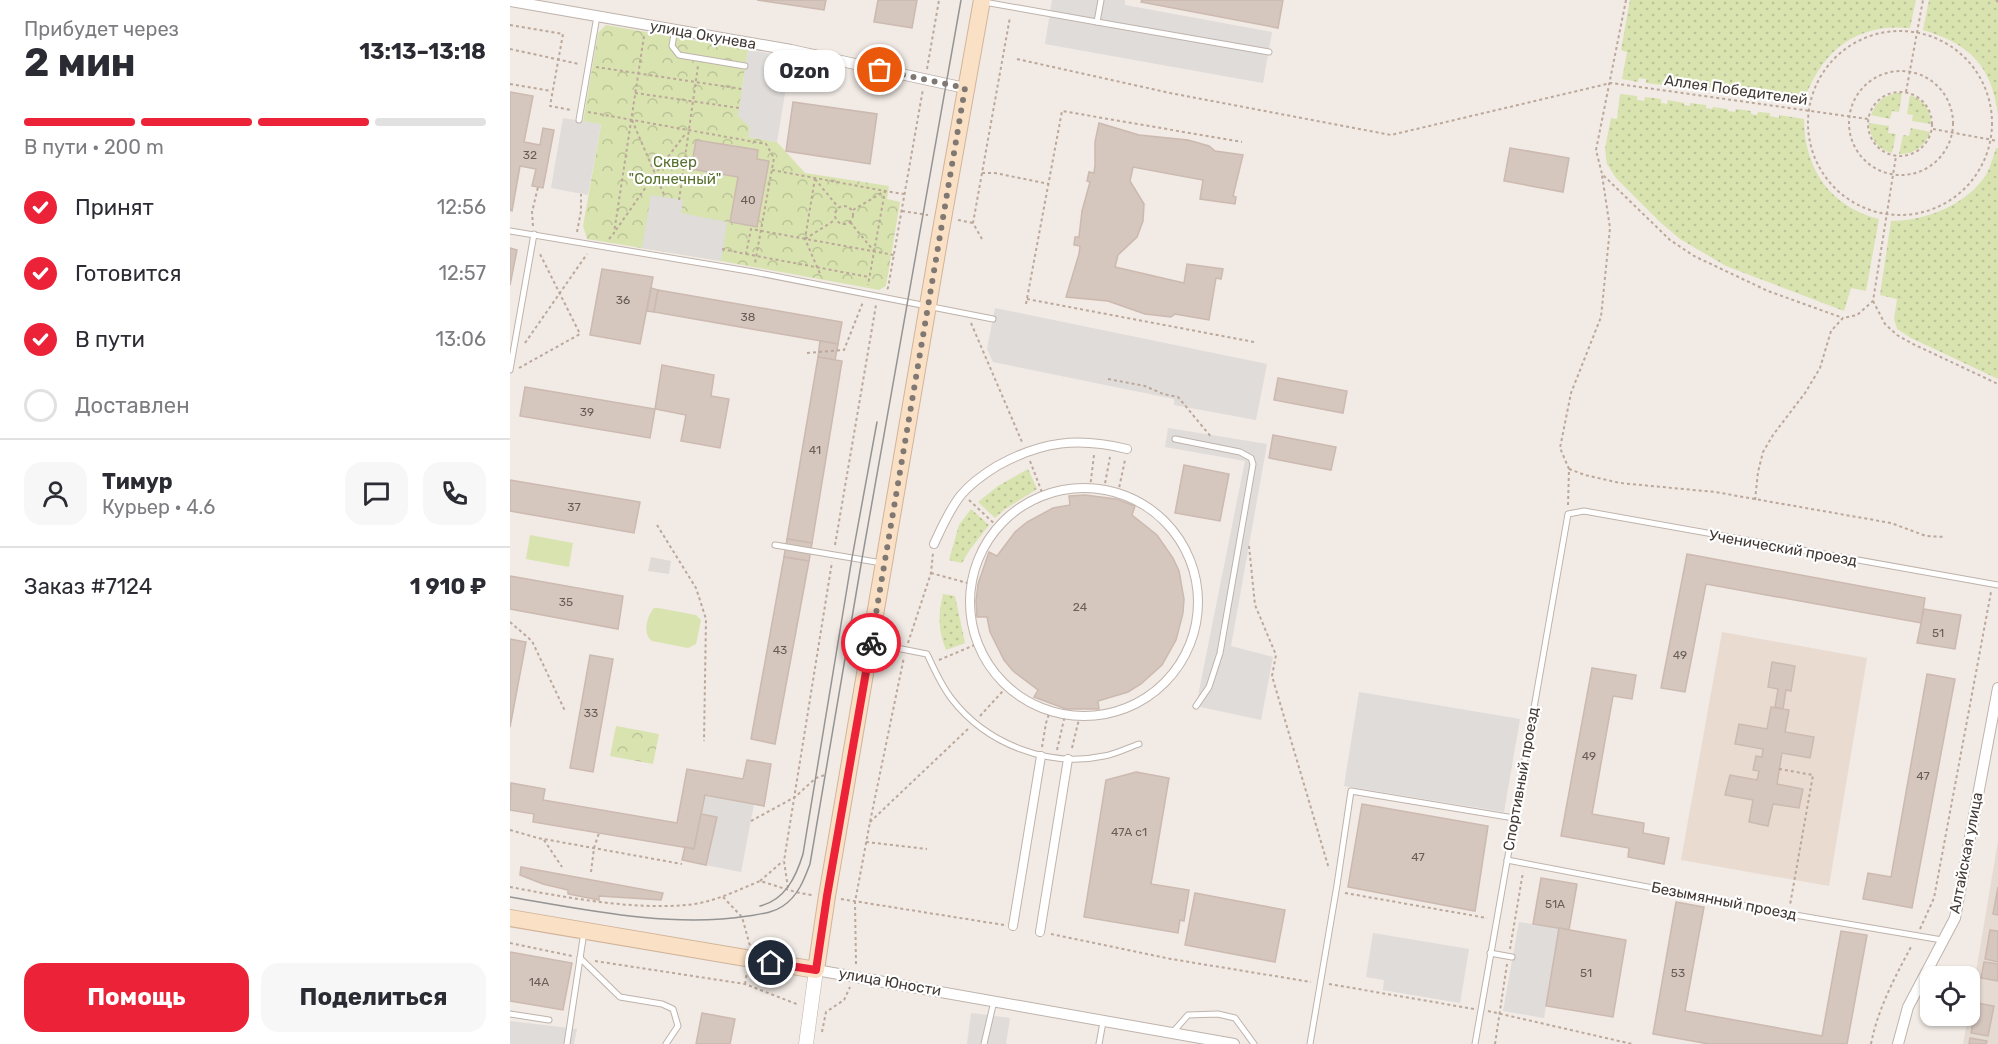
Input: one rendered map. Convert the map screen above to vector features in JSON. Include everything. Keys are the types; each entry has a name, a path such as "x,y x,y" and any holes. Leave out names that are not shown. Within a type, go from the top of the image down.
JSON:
{"main road":[{"path":"816,970 965,88 982,1"},
{"name":"улица Юности","path":"510,918 816,970"}],"street":[{"name":"улица Окунева","path":"510,1 791,50 965,88"},
{"path":"934,544 949,513 962,494 975,481 1026,452 1046,445 1081,442 1096,442 1127,449"},
{"path":"1076,488 1090,488 1118,492 1132,498 1153,510 1180,539 1190,559 1197,582 1196,628 1182,660 1171,674 1149,694 1121,710 1107,714 1065,715 1024,700 1008,688 991,667 977,644 970,614 971,584 983,552 999,528 1022,508 1043,495 1076,488"},
{"name":"Алтайская улица","path":"1898,1044 1908,1007 1954,918 1998,688"},
{"path":"1013,926 1041,756"},
{"path":"1040,932 1068,759"},
{"path":"806,1044 816,970"},
{"name":"улица Юности","path":"816,970 1172,1033 1188,1040 1234,1044"}],"lane":[{"path":"1097,22 1101,0"},
{"path":"982,1 1269,52"},
{"path":"579,120 597,16"},
{"path":"675,29 672,46 679,55 746,66"},
{"path":"510,231 534,238 574,241 754,272 993,319"},
{"path":"510,370 534,238"},
{"path":"1175,440 1240,452 1251,459 1253,464 1220,653 1209,687 1196,706"},
{"name":"Ученический проезд","path":"1568,514 1584,511 1995,584"},
{"name":"Спортивный проезд","path":"1475,1044 1568,514"},
{"path":"775,545 884,564"},
{"path":"871,643 906,648 927,654 951,698 975,722 1019,749 1041,756 1068,759 1105,756 1139,744"},
{"path":"1310,1044 1351,791 1514,818"},
{"name":"Безымянный проезд","path":"1507,860 1789,914 1942,940"},
{"path":"567,1044 584,930"},
{"path":"1491,953 1512,957"},
{"path":"580,958 620,997 662,1004 673,1009 678,1026 666,1044"},
{"path":"984,1044 994,1001"},
{"path":"510,1014 549,1020"},
{"path":"1172,1033 1188,1014 1218,1014 1235,1018 1254,1044"},
{"path":"1099,1044 1103,1022"}],"path":[{"path":"760,880 788,888 784,861 833,555 878,296 888,288 939,0"},
{"path":"1568,514 1569,469 1560,448 1571,393 1601,317 1610,228 1596,150 1626,0"},
{"path":"1906,92 1923,0"},
{"path":"982,239 973,223 1012,7"},
{"path":"510,25 563,33 550,106 766,144 774,158 754,272"},
{"path":"614,233 646,25"},
{"path":"1899,31 1916,33 1955,49 1973,65 1981,76 1992,111 1991,140 1980,171 1955,198 1928,211 1901,216 1873,213 1849,201 1828,183 1813,151 1808,127 1808,111 1812,92 1820,77 1847,47 1872,34 1899,31"},
{"path":"510,50 588,66 742,89"},
{"path":"679,200 699,58"},
{"path":"1017,59 1170,93 1390,135 1611,83"},
{"path":"1895,71 1910,72 1926,77 1939,87 1948,100 1952,116 1952,133 1947,147 1938,159 1925,169 1909,174 1892,174 1877,169 1863,159 1854,146 1849,129 1850,117 1854,101 1866,84 1880,75 1895,71"},
{"name":"Аллея Победителей","path":"1611,83 1868,119"},
{"path":"510,84 553,92"},
{"path":"1906,92 1925,103 1932,117 1932,129 1929,140 1918,151 1911,155 1896,156 1887,154 1876,145 1869,133 1868,119 1871,109 1882,97 1891,93 1906,92"},
{"path":"635,93 739,108"},
{"path":"1026,303 1062,111 1242,142"},
{"path":"632,120 665,197"},
{"path":"1932,129 1998,141"},
{"path":"603,246 688,130"},
{"path":"1896,156 1873,301 1886,324 1897,334 1913,344 1998,384"},
{"path":"772,170 904,194"},
{"path":"982,173 995,173 1049,184"},
{"path":"1602,174 1670,240 1694,256 1768,291 1843,318 1857,315 1873,301"},
{"path":"815,178 838,207"},
{"path":"815,178 805,239 824,285"},
{"path":"520,368 580,334 534,238 532,212 538,187"},
{"path":"853,210 885,191"},
{"path":"807,353 844,350 866,293 885,191"},
{"path":"574,241 582,212 581,194"},
{"path":"843,205 853,210 850,222 843,225 835,220 834,214 838,207 843,205"},
{"path":"805,239 835,220"},
{"path":"850,222 874,251"},
{"path":"746,254 751,230 894,255"},
{"path":"525,343 593,244"},
{"path":"722,249 869,277"},
{"path":"1027,299 1254,342"},
{"path":"968,315 1026,452"},
{"path":"1755,500 1763,452 1820,368 1831,331 1843,318"},
{"path":"1108,379 1145,386 1162,394 1178,397 1218,448"},
{"path":"1090,488 1094,456"},
{"path":"1104,489 1110,459"},
{"path":"1118,492 1125,462"},
{"path":"1032,467 1043,495"},
{"path":"1569,469 1620,483 1715,492 1891,523 1926,536 1946,537"},
{"path":"974,506 999,528"},
{"path":"657,525 696,588 706,619 704,741"},
{"path":"510,943 580,958 745,984 811,1009 826,1012 844,1000 856,976 855,902 866,842 906,648 931,573 934,544"},
{"path":"1249,546 1255,605 1276,655 1272,676 1322,849 1337,885 1344,892 1496,920"},
{"path":"931,573 971,584"},
{"path":"1871,1044 1875,1026 1890,986 1934,898 1995,584"},
{"path":"510,622 532,641 565,711"},
{"path":"946,657 977,644"},
{"path":"986,710 1008,688"},
{"path":"1042,741 1050,711"},
{"path":"1058,745 1065,715"},
{"path":"1072,748 1080,715"},
{"path":"870,822 975,722"},
{"path":"1779,769 1813,774 1789,914"},
{"path":"751,821 795,797 816,778 825,775"},
{"path":"510,830 543,839 682,864"},
{"path":"591,872 594,848 599,833"},
{"path":"543,839 562,867"},
{"path":"866,842 927,849"},
{"path":"510,887 622,904 686,905 723,897 760,880 784,861"},
{"path":"723,897 742,917 751,942 745,984"},
{"path":"855,902 1013,926"},
{"path":"1040,932 1171,959 1480,1010 1632,1044"},
{"path":"822,1033 826,1012"}],"shaded area":[{"path":"1052,0 1125,0 1125,5 1272,32 1263,83 1045,44"},
{"path":"748,50 791,57 777,142 748,137 750,127 738,116"},
{"path":"563,118 601,124 588,195 551,188"},
{"path":"651,195 683,200 681,213 727,222 721,261 642,248"},
{"path":"995,308 1267,364 1256,420 1174,405 1174,399 993,362 987,349"},
{"path":"1168,428 1267,444 1231,646 1273,657 1261,720 1196,706 1245,461 1165,447"},
{"path":"651,557 671,561 669,574 648,571"},
{"path":"1722,632 1867,658 1829,886 1681,860"},
{"path":"1359,692 1520,719 1504,812 1344,786"},
{"path":"705,795 754,804 741,872 706,865 717,817 701,814"},
{"path":"1998,841 1998,1044 1963,1044 1966,1026 1980,1026 1980,966 1977,966"},
{"path":"1519,922 1559,928 1544,1018 1503,1011"},
{"path":"1373,933 1469,949 1460,1003 1383,990 1384,980 1366,977"},
{"path":"971,1013 1010,1018 1006,1044 967,1044"},
{"path":"510,1021 577,1029 574,1044 510,1044"}],"green space":[{"path":"1630,0 1916,0 1910,28 1872,30 1842,45 1819,69 1803,103 1781,101 1780,97 1772,97 1771,100 1759,98 1759,95 1753,94 1752,97 1737,95 1737,91 1730,90 1729,93 1714,91 1714,88 1708,88 1708,91 1692,89 1692,86 1670,85 1669,82 1663,81 1662,85 1646,83 1646,79 1639,78 1638,82 1622,79 1627,52 1621,50"},
{"path":"1929,0 1998,0 1998,115 1990,83 1976,59 1954,42 1923,30"},
{"name":"Сквер \"Солнечный\"","path":"606,25 748,50 742,89 750,127 749,137 777,142 805,173 889,186 887,199 900,202 886,286 879,290 587,239 583,226 601,125 583,121 598,33"},
{"path":"1902,93 1899,112 1892,111 1890,119 1871,115 1883,99 1892,94"},
{"path":"1620,94 1637,96 1637,100 1644,101 1645,97 1661,99 1661,103 1667,104 1668,100 1690,106 1690,103 1706,105 1706,108 1712,109 1713,107 1735,112 1736,109 1751,111 1751,114 1757,115 1758,112 1770,113 1770,116 1779,118 1779,115 1804,119 1809,154 1823,183 1847,205 1879,219 1866,291 1851,288 1844,311 1726,266 1680,239 1616,178 1607,164 1605,149 1611,118 1617,119"},
{"path":"1910,95 1926,106 1931,124 1912,121 1913,115 1907,114"},
{"path":"1869,123 1889,126 1888,133 1896,134 1892,153 1882,149 1875,142"},
{"path":"1911,128 1930,132 1918,149 1899,154 1903,135 1909,136"},
{"path":"1996,148 1998,148 1998,379 1911,338 1897,329 1894,319 1897,299 1880,295 1891,221 1931,214 1968,195 1986,175"},
{"path":"1028,469 1037,489 995,518 978,502 998,486"},
{"path":"971,509 989,525 962,563 949,560 959,525"},
{"path":"530,535 573,543 569,567 526,559"},
{"path":"943,594 955,596 965,643 946,650 941,636 940,622"},
{"path":"654,608 696,615 701,620 696,644 688,648 652,641 646,630 649,616"},
{"path":"616,726 659,734 653,764 610,756"}],"building":[{"path":"757,0 826,0 824,10"},
{"path":"878,0 917,0 912,28 874,22"},
{"path":"1142,0 1283,0 1278,28 1141,2"},
{"path":"510,92 533,96 524,142 540,145 543,128 554,130 543,188 532,186 536,169 520,166 512,211 510,210"},
{"path":"793,102 877,114 870,164 786,151"},
{"path":"1099,123 1139,135 1188,140 1209,146 1215,151 1243,155 1233,196 1236,197 1235,204 1200,199 1203,180 1133,167 1130,181 1144,204 1143,221 1137,237 1118,255 1115,267 1184,283 1187,264 1223,269 1221,279 1216,278 1209,320 1175,314 1171,317 1145,314 1108,301 1066,297 1079,254 1080,246 1074,245 1075,237 1079,237 1082,211 1090,182 1087,181 1089,172 1094,173 1095,142"},
{"path":"696,140 758,150 757,159 769,161 757,227 730,222 738,177 691,169"},
{"path":"1510,148 1569,158 1563,192 1504,181"},
{"path":"510,248 517,250 510,285"},
{"path":"602,269 653,277 640,344 590,335"},
{"path":"651,288 658,290 654,312 647,311"},
{"path":"658,290 842,322 838,344 654,312"},
{"path":"820,341 838,344 835,360 818,357"},
{"path":"818,357 842,361 812,543 787,539"},
{"path":"662,365 714,375 711,396 729,399 720,448 681,441 686,415 655,409"},
{"path":"1278,378 1347,391 1343,413 1274,400"},
{"path":"525,387 655,409 650,438 520,416"},
{"path":"1273,435 1336,447 1331,470 1269,458"},
{"path":"1184,465 1229,474 1220,521 1175,513"},
{"path":"510,480 640,502 634,533 510,511"},
{"path":"1085,495 1116,499 1135,506 1132,515 1157,535 1179,571 1184,599 1183,613 1176,640 1162,665 1141,684 1128,692 1098,701 1099,709 1066,709 1034,697 1038,690 1013,671 1004,660 990,632 987,617 977,617 976,601 978,584 989,552 997,556 1015,532 1027,522 1053,508 1070,505 1069,496"},
{"path":"787,539 812,543 809,561 784,557"},
{"path":"1687,554 1925,598 1921,623 1706,584 1685,692 1661,688"},
{"path":"784,557 809,561 775,744 751,739"},
{"path":"510,576 623,596 618,629 510,609"},
{"path":"1924,609 1961,615 1955,649 1917,643"},
{"path":"510,639 526,642 510,727"},
{"path":"590,655 613,659 593,772 570,768"},
{"path":"1772,662 1795,666 1791,691 1786,690 1783,709 1775,707 1778,689 1768,687"},
{"path":"1592,668 1636,675 1632,699 1613,696 1592,814 1644,823 1643,833 1669,838 1664,864 1628,857 1629,848 1561,836"},
{"path":"1927,674 1955,679 1912,908 1863,899 1868,873 1891,877"},
{"path":"1771,707 1789,710 1785,732 1814,737 1810,758 1782,753 1777,784 1803,789 1799,808 1773,804 1768,826 1749,822 1753,800 1725,795 1730,775 1757,780 1759,771 1753,770 1756,756 1762,757 1763,749 1735,744 1739,724 1767,729"},
{"path":"747,760 771,764 764,806 705,795 694,849 533,822 534,814 510,810 511,783 545,789 543,800 677,823 687,769 743,779"},
{"path":"1136,772 1169,778 1151,884 1189,890 1184,921 1180,920 1178,933 1084,917 1106,780"},
{"path":"1362,804 1488,826 1475,911 1348,887"},
{"path":"701,814 717,817 706,865 682,860 685,847 694,849"},
{"path":"521,867 663,893 661,900 599,896 599,900 568,894 568,890 520,875"},
{"path":"1541,878 1577,884 1569,930 1533,924"},
{"path":"1998,887 1998,915 1993,914"},
{"path":"1195,893 1285,910 1275,962 1185,945"},
{"path":"1676,902 1704,907 1685,1011 1822,1036 1841,931 1867,935 1847,1044 1709,1044 1653,1034"},
{"path":"1559,928 1626,940 1613,1017 1546,1006"},
{"path":"1990,930 1998,931 1998,962 1985,959"},
{"path":"510,952 572,963 563,1010 510,1001"},
{"path":"1984,962 1998,964 1998,981 1981,978"},
{"path":"1980,1004 1994,1006 1988,1036 1971,1033 1972,1026 1980,1026"},
{"path":"702,1013 735,1019 730,1044 696,1044"},
{"path":"1970,1038 1987,1041 1986,1044 1969,1044"}],"tram line":[{"path":"510,897 629,916 659,919 719,919 757,915 775,910 793,897 803,882 810,864 961,0"},
{"path":"760,906 769,903 783,893 793,879 803,854 877,422"}],"way so far":[{"path":"871,643 965,88 880,70"}],"place":[{"name":"Ozon","path":"880,70"}],"route":[{"path":"771,963 816,970 871,643"}]}
